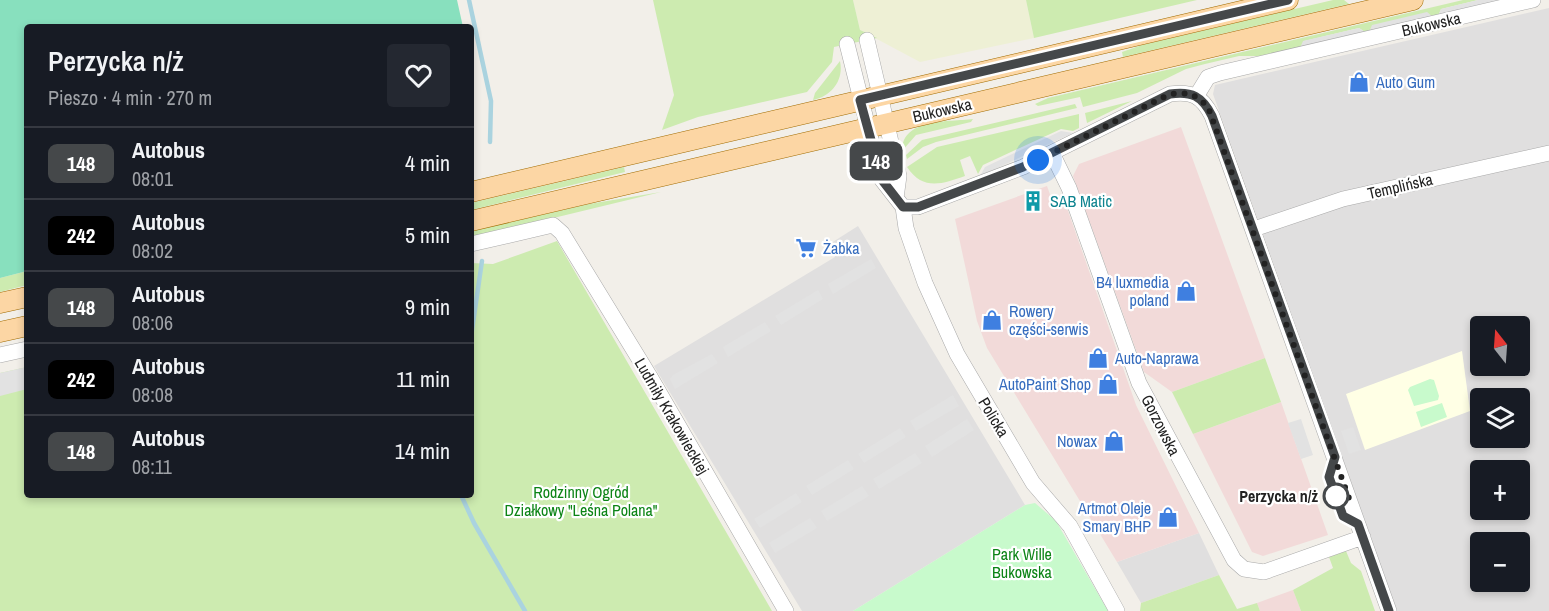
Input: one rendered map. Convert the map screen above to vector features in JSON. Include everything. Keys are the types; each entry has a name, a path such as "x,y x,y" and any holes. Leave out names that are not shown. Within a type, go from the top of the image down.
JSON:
{"main road":[{"name":"Bukowska","path":"474,191 1288,0"},
{"name":"Bukowska","path":"474,220 1413,0"},
{"path":"0,303 24,298"},
{"path":"0,332 24,327"}],"street":[{"name":"Bukowska","path":"1197,95 1208,77 1259,63 1533,0"},
{"name":"Policka","path":"867,40 880,96 877,125 882,180 899,203 925,284 957,354 1033,483 1070,526 1117,611"},
{"name":"Policka","path":"847,44 860,100 877,125"},
{"path":"899,203 918,207 992,181 1170,94 1187,92 1197,95 1212,116 1389,611"},
{"name":"Gorzowska","path":"1052,153 1069,188 1139,383 1234,560 1244,569 1264,572 1363,537"},
{"name":"Templińska","path":"1254,229 1343,199 1549,153"},
{"name":"Ludmiły Krakowieckiej","path":"474,243 553,225 569,241 786,611"},
{"path":"0,355 24,350"}],"shaded area":[{"path":"853,0 1026,0 1034,38 920,62 860,30"},
{"path":"1478,0 1502,0 1438,16 1441,9"},
{"path":"1549,8 1549,611 1397,611 1213,94 1215,85"},
{"path":"1427,12 1433,17 1369,32 1372,25"},
{"path":"1359,28 1365,32 1300,48 1303,41"},
{"path":"1181,127 1265,358 1172,392 1144,372 1073,176 1079,164"},
{"path":"1061,131 1073,133 980,176 985,167"},
{"path":"1047,186 1053,203 1067,208 1136,405 1199,533 1117,562 987,348 977,321 955,219"},
{"path":"858,226 1025,505 853,611 802,611 654,366 835,257 828,245"},
{"path":"871,259 876,268 833,294 828,284"},
{"path":"818,290 823,299 781,325 775,316"},
{"path":"765,322 771,331 728,357 723,347"},
{"path":"1462,351 1470,411 1365,450 1346,394"},
{"path":"712,354 718,363 675,389 670,379 673,375"},
{"path":"24,368 24,390 0,396 0,373"},
{"path":"953,395 959,406 916,431 910,421"},
{"path":"1281,402 1328,535 1263,556 1252,552 1193,434"},
{"path":"967,419 974,430 932,457 925,446"},
{"path":"1301,419 1313,455 1301,459 1288,423"},
{"path":"1353,427 1361,450 1349,454 1341,431"},
{"path":"900,428 906,437 864,463 858,454"},
{"path":"915,453 922,463 879,489 873,479"},
{"path":"848,460 854,469 812,495 806,486"},
{"path":"862,486 869,496 827,521 821,511"},
{"path":"796,493 802,502 760,528 754,519"},
{"path":"810,518 817,528 775,553 769,543"},
{"path":"1199,533 1219,575 1141,603 1117,562"},
{"path":"1293,590 1301,611 1260,611 1257,603"}],"green space":[{"path":"0,0 457,0 462,24 24,24 24,272 0,278"},
{"path":"653,0 853,0 860,30 877,38 834,47 832,62 807,92 698,117 662,130 674,95"},
{"path":"1026,0 1197,0 1034,38"},
{"path":"1333,0 1344,0 1349,4 1123,57 1122,52 1142,45"},
{"path":"1463,0 1478,0 1441,9 1438,16 1369,32 1359,28 1304,41 1300,48 1263,56 1239,56 1186,69 1137,93 1083,107 1080,97 1038,106 1035,104 1048,98"},
{"path":"840,61 840,75 835,86 826,95 813,100 815,93"},
{"path":"1132,101 1087,123 1085,113"},
{"path":"1075,104 1077,108 936,142 923,147 907,159 906,155 922,140"},
{"path":"1079,114 1079,128 1073,131 1061,129 983,165 978,174 970,156 960,160 965,176 941,183 926,183 913,175 907,167 937,147"},
{"path":"973,119 971,122 916,135 902,151 904,140 918,127"},
{"path":"624,167 625,172 474,209 474,202"},
{"path":"661,192 474,237 474,230 589,204"},
{"name":"Rodzinny Ogród Działkowy \"Leśna Polana\"","path":"557,241 772,611 0,611 0,373 24,368 24,498 474,498 474,263 493,264"},
{"path":"24,272 24,286 0,292 0,278"},
{"path":"1265,358 1281,402 1193,434 1172,392"},
{"path":"1430,379 1434,380 1438,400 1414,406 1408,390"},
{"path":"1442,403 1447,417 1421,427 1416,412"},
{"name":"Park Wille Bukowska","path":"1035,503 1056,521 1108,611 853,611 1025,505"},
{"path":"1346,551 1351,563 1361,571 1375,611 1301,611 1293,590 1333,568 1329,557"},
{"path":"1219,575 1237,609 1257,603 1260,611 1140,611 1141,603"}],"waterway":[{"path":"469,0 491,101 490,142"},
{"path":"474,316 482,261"},
{"path":"462,498 474,523 525,611"}],"bus line":[{"name":"148","path":"1288,0 860,100 882,180 903,207 918,207 992,181 1170,94 1187,92 1197,95 1208,107 1212,116 1335,457 1329,477 1343,516 1358,524 1389,611"}],"place":[{"name":"Auto Gum","path":"1359,82"},
{"name":"SAB Matic","path":"1033,201"},
{"name":"Żabka","path":"806,248"},
{"name":"B4 luxmedia poland","path":"1186,291"},
{"name":"Rowery części-serwis","path":"992,320"},
{"name":"Auto-Naprawa","path":"1098,358"},
{"name":"AutoPaint Shop","path":"1108,384"},
{"name":"Nowax","path":"1114,441"},
{"name":"Perzycka n/ż","path":"1336,496"},
{"name":"Artmot Oleje Smary BHP","path":"1168,517"}],"route":[{"path":"1038,160 1170,94 1187,92 1197,95 1208,107 1350,501 1336,496"}]}
